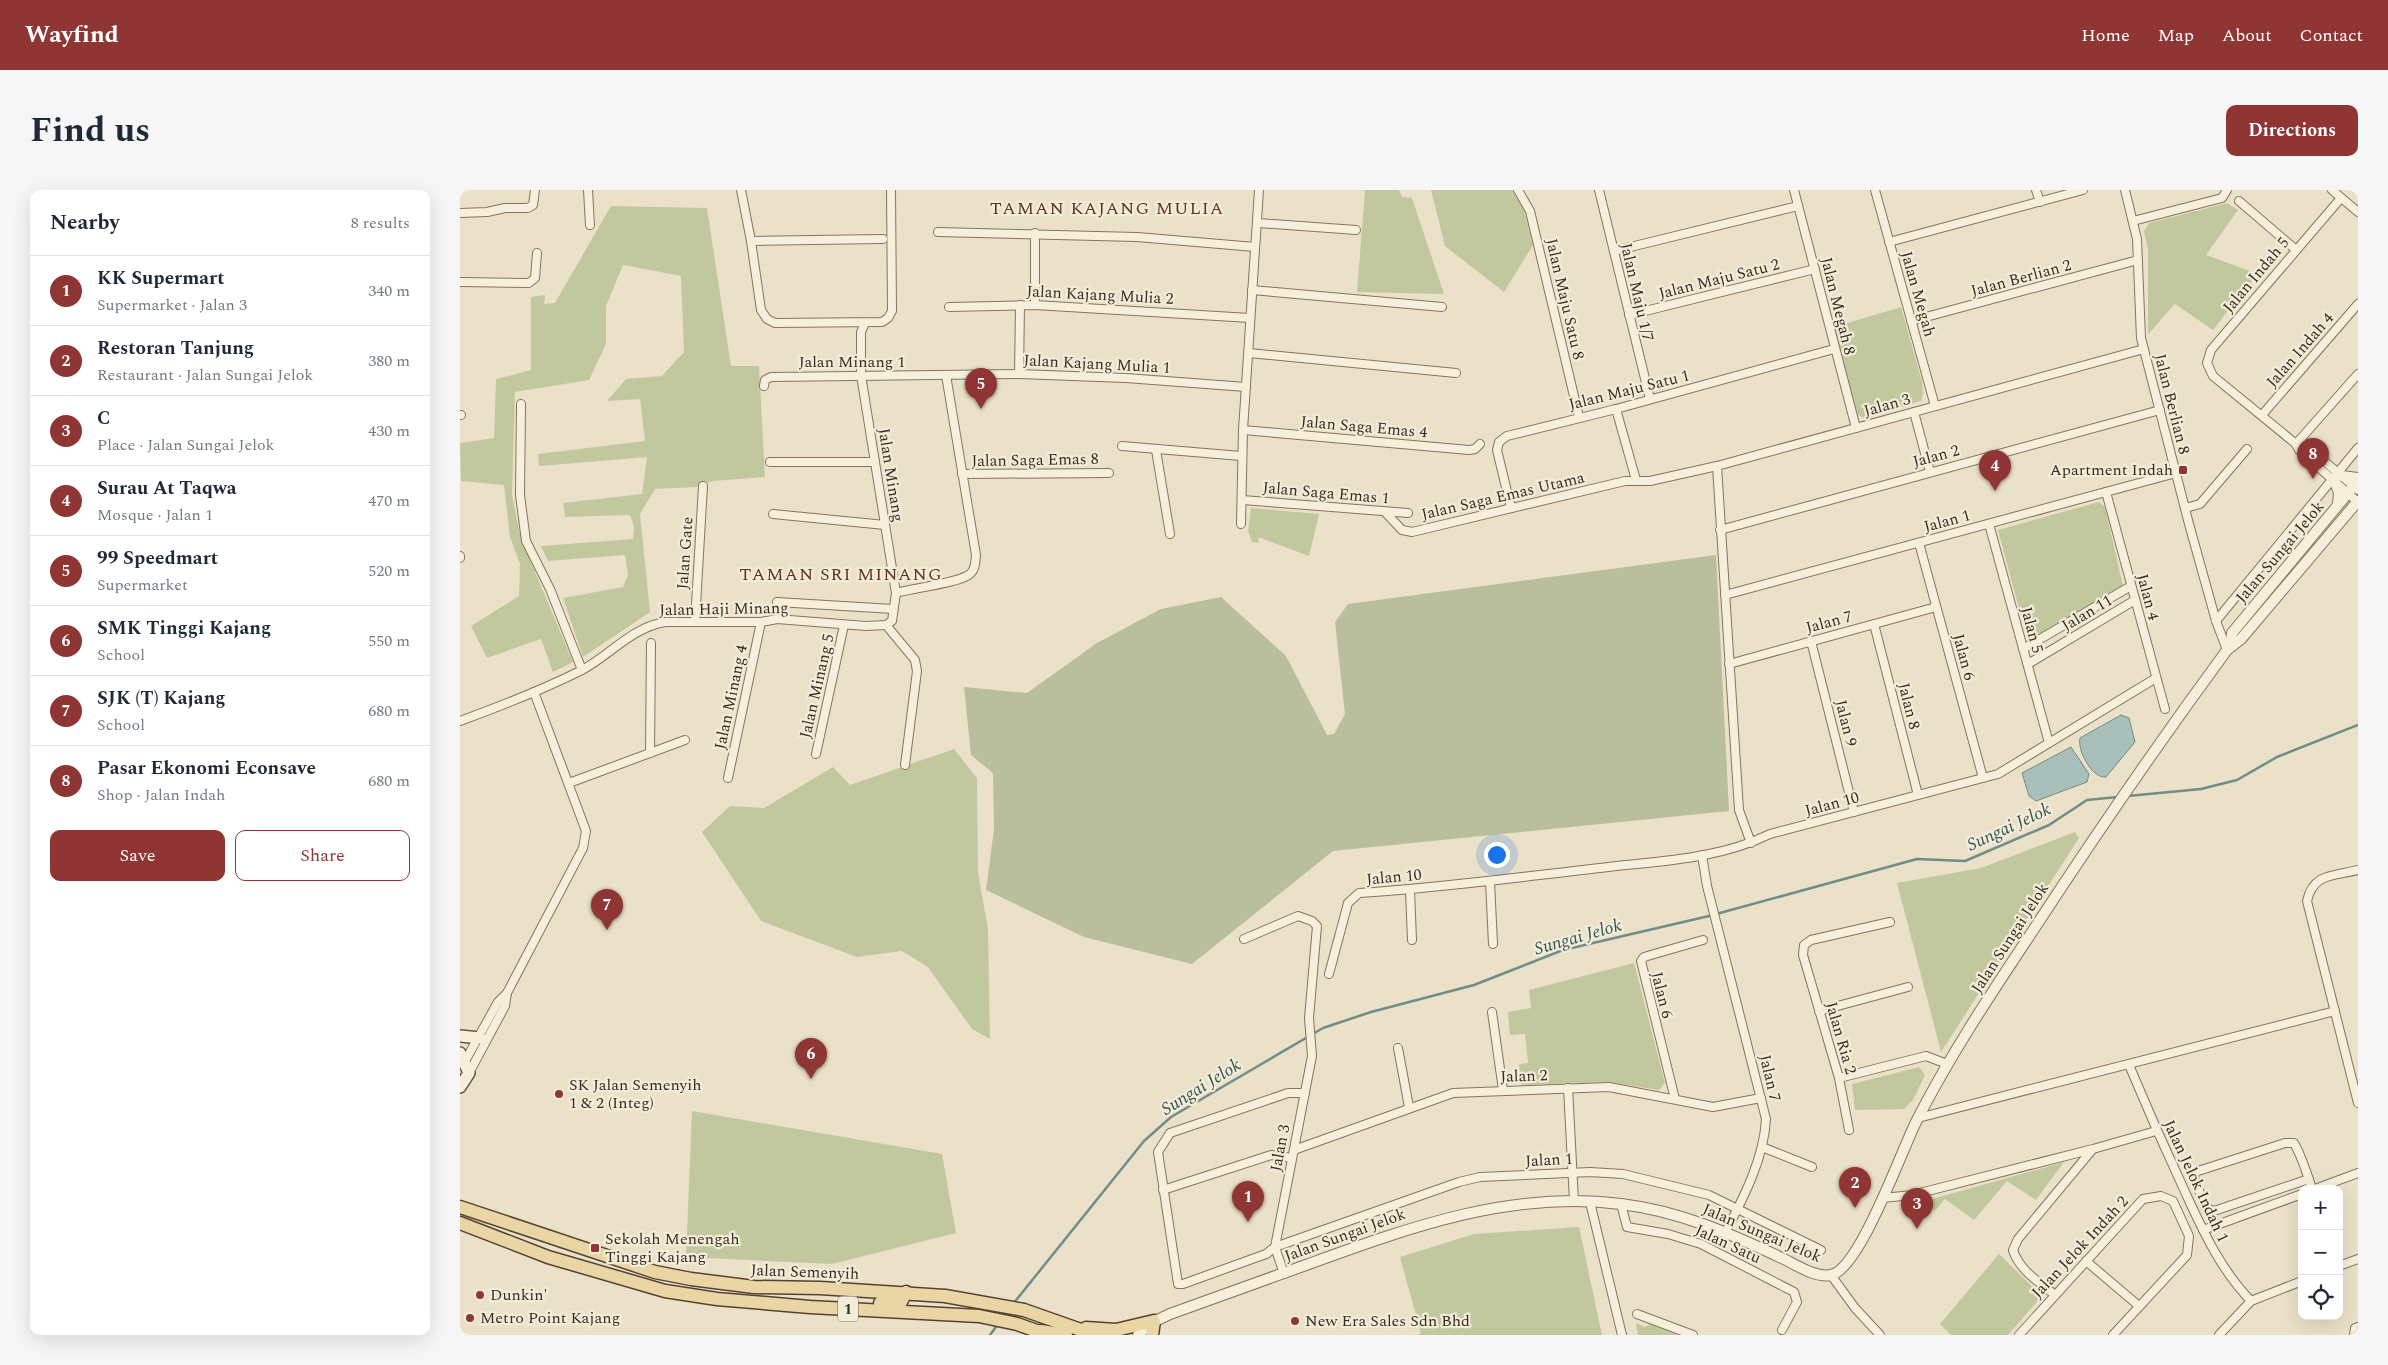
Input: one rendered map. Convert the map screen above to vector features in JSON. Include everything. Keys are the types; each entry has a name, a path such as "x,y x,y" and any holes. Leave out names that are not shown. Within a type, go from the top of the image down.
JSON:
{"main road":[{"path":"460,1036 480,1038"},
{"name":"Jalan Semenyih","path":"460,1207 655,1272 690,1279 754,1286 906,1292 981,1301 1024,1310 1070,1331"},
{"name":"Jalan Semenyih","path":"460,1223 548,1258 664,1291 717,1299 810,1307 977,1316 1017,1324 1043,1333 1070,1331 1095,1335"},
{"path":"460,1232 548,1258"},
{"path":"810,1307 833,1302 895,1304 901,1302 906,1292"},
{"path":"906,1292 908,1300 914,1304 949,1309 977,1316"},
{"path":"1070,1331 1116,1330 1154,1321 1152,1335"}],"street":[{"path":"460,213 487,212 505,208 528,208 533,205 535,190"},
{"path":"588,190 590,225"},
{"path":"741,190 761,310 767,319 775,323 865,323 882,322 888,318 892,312 891,190"},
{"path":"1242,524 1241,456 1259,190"},
{"name":"Jalan Maju Satu 8","path":"1518,190 1530,212 1579,417"},
{"name":"Jalan Maju 1/7","path":"1600,190 1650,399"},
{"name":"Jalan Megah 8","path":"1794,190 1856,428"},
{"name":"Jalan Megah","path":"1874,190 1935,406"},
{"path":"2036,190 2040,202"},
{"path":"1889,242 2082,190"},
{"name":"Jalan Berlian 8","path":"2126,190 2137,239 2141,338 2216,621 2229,647"},
{"path":"2133,221 2222,198 2227,190"},
{"path":"2332,190 2358,212"},
{"name":"Jalan Indah 5","path":"2262,415 2213,376 2207,363 2211,350 2295,249 2341,198"},
{"path":"2239,201 2295,249"},
{"path":"1614,251 1798,206"},
{"path":"1258,223 1356,230"},
{"path":"938,232 1137,237 1256,247"},
{"path":"1034,305 1035,233"},
{"path":"751,241 883,239"},
{"path":"460,282 529,283 535,278 537,254"},
{"name":"Jalan Berlian 2","path":"1911,321 2138,260"},
{"name":"Jalan Maju Satu 2","path":"1629,315 1815,269"},
{"path":"1252,290 1442,307"},
{"name":"Jalan Indah 4","path":"2262,415 2358,304"},
{"path":"1019,374 1020,305"},
{"name":"Jalan Kajang Mulia 2","path":"949,306 1034,305 1250,318"},
{"name":"Jalan Minang","path":"856,323 861,332"},
{"name":"Jalan Minang","path":"865,323 861,332 861,375 896,593 889,623"},
{"name":"Jalan 3","path":"1636,480 1650,481 1717,466 2144,348"},
{"name":"Jalan Maju Satu 1","path":"1511,508 1497,450 1499,442 1507,436 1616,409 1834,349"},
{"path":"1249,354 1456,373"},
{"name":"Jalan Kajang Mulia 1","path":"946,375 1019,374 1126,378 1246,387"},
{"path":"2296,444 2358,374"},
{"path":"896,593 960,579 970,574 975,566 976,555 946,375"},
{"name":"Jalan Minang 1","path":"764,386 766,380 771,377 946,375"},
{"path":"521,404 520,495 526,540 550,589 582,670"},
{"path":"1616,409 1636,480"},
{"name":"Jalan 2","path":"1720,530 2160,410"},
{"path":"1914,412 1930,472"},
{"path":"2262,415 2296,444 2304,444 2336,478 2355,486"},
{"name":"Jalan Saga Emas 4","path":"1243,430 1469,450 1475,449 1480,444"},
{"path":"1122,446 1241,456"},
{"path":"2216,621 2336,478 2358,448"},
{"path":"2185,508 2200,504 2247,449"},
{"path":"1156,450 1170,534"},
{"path":"770,462 875,462"},
{"path":"1717,466 1739,810 1751,844"},
{"name":"Jalan Saga Emas 8","path":"962,474 1109,473"},
{"name":"Jalan 1","path":"1725,596 2176,473"},
{"path":"2336,478 2355,486"},
{"path":"2336,478 2338,504"},
{"name":"Jalan Saga Emas Utama","path":"1384,512 1398,527 1407,532 1636,480"},
{"name":"Jalan Gate","path":"695,622 703,486"},
{"path":"2355,486 2358,501"},
{"name":"Jalan Sungai Jelok","path":"2229,647 2232,633 2355,486"},
{"name":"Jalan 4","path":"2106,492 2165,709"},
{"name":"Jalan Saga Emas 1","path":"1242,500 1408,513"},
{"name":"Jalan Sungai Jelok","path":"1138,1335 1154,1321 1406,1228 1468,1212 1525,1203 1574,1201 1621,1204 1677,1214 1726,1231 1810,1272 1830,1275 1846,1267 1855,1254 1883,1198 1901,1152 1947,1064 2108,816 2229,647 2241,639 2358,501"},
{"path":"2346,515 2358,512"},
{"path":"772,514 885,525"},
{"name":"Jalan 5","path":"1988,524 2049,743"},
{"name":"Jalan 6","path":"1919,543 1983,778"},
{"name":"Jalan 11","path":"2023,649 2131,586"},
{"name":"Jalan 11","path":"2028,664 2135,600"},
{"path":"777,602 893,610"},
{"name":"Jalan 7","path":"1729,664 1936,607"},
{"name":"Jalan Haji Minang","path":"460,721 534,692 582,670 651,624 778,620 866,626 889,623"},
{"name":"Jalan Minang 4","path":"728,778 761,622"},
{"path":"889,623 914,660 917,671 905,765"},
{"name":"Jalan Minang 5","path":"816,754 844,624"},
{"name":"Jalan 8","path":"1874,624 1918,795"},
{"name":"Jalan 9","path":"1811,641 1854,812"},
{"path":"650,753 651,644"},
{"name":"Jalan 10","path":"1329,974 1348,903 1359,893 1410,890 1490,881 1737,849 1770,834 1998,774 2156,678"},
{"path":"462,1073 505,1006 507,994 583,848 586,831 534,692"},
{"path":"569,783 685,740"},
{"name":"Jalan 7","path":"1702,855 1707,886 1766,1119 1765,1138 1762,1147 1738,1208 1726,1231"},
{"path":"2358,870 2318,880 2310,889 2307,901 2358,1103"},
{"path":"1490,881 1493,944"},
{"path":"1410,890 1412,940"},
{"name":"Jalan 3","path":"1244,939 1298,916 1312,920 1318,926 1309,1018 1312,1056 1275,1247 1284,1274"},
{"name":"Jalan Ria 2","path":"1849,1130 1839,1078 1803,955 1804,945 1811,940 1890,922"},
{"name":"Jalan 6","path":"1675,1099 1641,961 1644,957 1703,940"},
{"path":"1820,1011 1908,987"},
{"path":"462,1073 498,1002 507,994"},
{"path":"1918,1118 2335,1011"},
{"path":"1492,1012 1503,1090"},
{"path":"1398,1048 1409,1107"},
{"path":"1839,1078 1926,1056 1947,1064"},
{"path":"2349,1065 2358,1064"},
{"name":"Jalan Jelok Indah 1","path":"2129,1065 2156,1131 2220,1263 2234,1284 2251,1301"},
{"name":"Jalan 2","path":"1293,1154 1409,1107 1453,1093 1610,1087 1713,1107 1761,1098"},
{"path":"1568,1088 1574,1201"},
{"path":"1293,1154 1271,1155 1163,1190 1158,1152 1170,1134 1288,1093 1305,1093"},
{"path":"1883,1198 1912,1195 2156,1131"},
{"path":"2309,1179 2214,1211 2206,1208 2194,1178 2195,1172 2209,1166 2285,1143 2294,1143 2312,1185"},
{"path":"1762,1147 1812,1167"},
{"path":"2055,1295 2022,1267 2016,1260 2013,1250 2018,1239 2093,1149"},
{"name":"Jalan 1","path":"1163,1190 1178,1284 1183,1284 1266,1254 1275,1247 1459,1182 1480,1177 1572,1173 1623,1174 1709,1195 1821,1250"},
{"path":"2325,1185 2358,1173"},
{"path":"2203,1230 2298,1195"},
{"name":"Jalan Jelok Indah 2","path":"2020,1334 2143,1199 2161,1196 2173,1201 2189,1236 2187,1255 2139,1306"},
{"path":"1590,1202 1622,1335"},
{"name":"Jalan Satu","path":"1621,1204 1627,1227 1668,1234 1701,1244 1794,1292 1797,1302 1782,1330"},
{"path":"2343,1265 2358,1259"},
{"path":"2086,1261 2139,1306 2112,1335"},
{"path":"1830,1275 1855,1308 1880,1335"},
{"path":"2219,1335 2251,1301 2298,1283"},
{"path":"1637,1314 1693,1335"},
{"path":"2354,1335 2355,1328 2358,1327"}],"green space":[{"path":"1365,190 1399,190 1402,197 1412,198 1444,294 1357,292"},
{"path":"1431,190 1512,190 1523,206 1533,245 1504,292 1445,246"},
{"path":"2227,203 2238,210 2206,255 2250,271 2254,278 2213,330 2175,304 2148,334 2148,251 2144,231 2149,223"},
{"path":"611,206 707,208 731,366 759,366 765,477 713,481 696,487 655,489 640,514 650,612 583,657 563,598 623,587 628,575 625,555 548,561 541,546 633,539 634,526 630,515 565,517 563,503 642,494 647,457 539,466 538,454 645,441 640,399 607,401 626,379 662,376 684,352 681,276 623,265 606,306 606,344 589,380 515,392 512,495 521,539 573,662 553,672 541,639 487,658 471,626 519,596 520,564 510,537 504,485 461,481 460,443 494,438 496,379 531,370 531,297 545,295 544,304 555,303"},
{"path":"1901,307 1922,382 1923,393 1921,401 1864,418 1856,414 1834,327"},
{"path":"2099,502 2105,507 2123,586 2028,642 1998,530"},
{"path":"1251,508 1319,514 1309,556 1261,538 1258,538 1259,543 1252,542 1248,531"},
{"path":"1716,555 1729,811 1333,851 1192,964 1084,937 986,890 994,829 993,773 971,755 964,687 1027,693 1097,643 1161,609 1221,597 1286,656 1327,735 1334,734 1345,714 1335,622 1348,604"},
{"path":"954,749 977,778 978,873 988,929 990,1039 972,1029 928,967 902,951 857,957 761,921 702,832 730,806 764,808 833,767 850,785"},
{"path":"2075,832 2079,838 1941,1052 1897,883 1981,868"},
{"path":"1634,963 1665,1083 1659,1090 1608,1082 1521,1085 1519,1064 1528,1063 1525,1034 1510,1035 1508,1012 1531,1008 1529,990"},
{"path":"1919,1067 1925,1075 1913,1100 1904,1109 1855,1110 1852,1084"},
{"path":"692,1111 942,1154 956,1233 832,1264 686,1257"},
{"path":"2064,1162 2036,1200 2007,1181 1974,1220 1945,1199 1935,1211 1925,1201"},
{"path":"1579,1227 1602,1335 1418,1335 1421,1333 1400,1257 1474,1234"},
{"path":"1999,1254 2042,1296 2008,1335 1951,1335 1940,1324"},
{"path":"1636,1323 1645,1327 1651,1323 1678,1335 1638,1335"}],"water":[{"path":"2121,715 2129,718 2135,742 2106,777 2101,776 2091,769 2083,756 2080,738"},
{"path":"2071,747 2089,774 2087,782 2036,801 2029,796 2022,773"}],"waterway":[{"name":"Sungai Jelok","path":"2128,796 2201,789 2237,780 2277,757 2358,725"},
{"name":"Sungai Jelok","path":"1013,1304 1144,1141 1171,1117 1323,1028 1371,1012 1474,985 1563,950 1709,916 1917,859 1965,861 2049,825 2087,800 2118,797"},
{"name":"Sungai Jelok","path":"990,1335 998,1324"}],"place":[{"name":"99 Speedmart","path":"981,409"},
{"name":"Apartment Indah","path":"2183,470"},
{"name":"Pasar Ekonomi Econsave","path":"2313,479"},
{"name":"Surau At Taqwa","path":"1995,491"},
{"name":"SJK (T) Kajang","path":"607,930"},
{"name":"SMK Tinggi Kajang","path":"811,1079"},
{"name":"SK Jalan Semenyih 1 & 2 (Integ)","path":"559,1094"},
{"name":"Restoran Tanjung","path":"1855,1208"},
{"name":"KK Supermart","path":"1248,1222"},
{"name":"C","path":"1917,1229"},
{"name":"Sekolah Menengah Tinggi Kajang","path":"595,1248"},
{"name":"Dunkin'","path":"480,1295"},
{"name":"Metro Point Kajang","path":"470,1318"},
{"name":"New Era Sales Sdn Bhd","path":"1295,1321"}],"district":[{"name":"TAMAN KAJANG MULIA","path":"1107,208"},
{"name":"TAMAN SRI MINANG","path":"841,574"}]}
